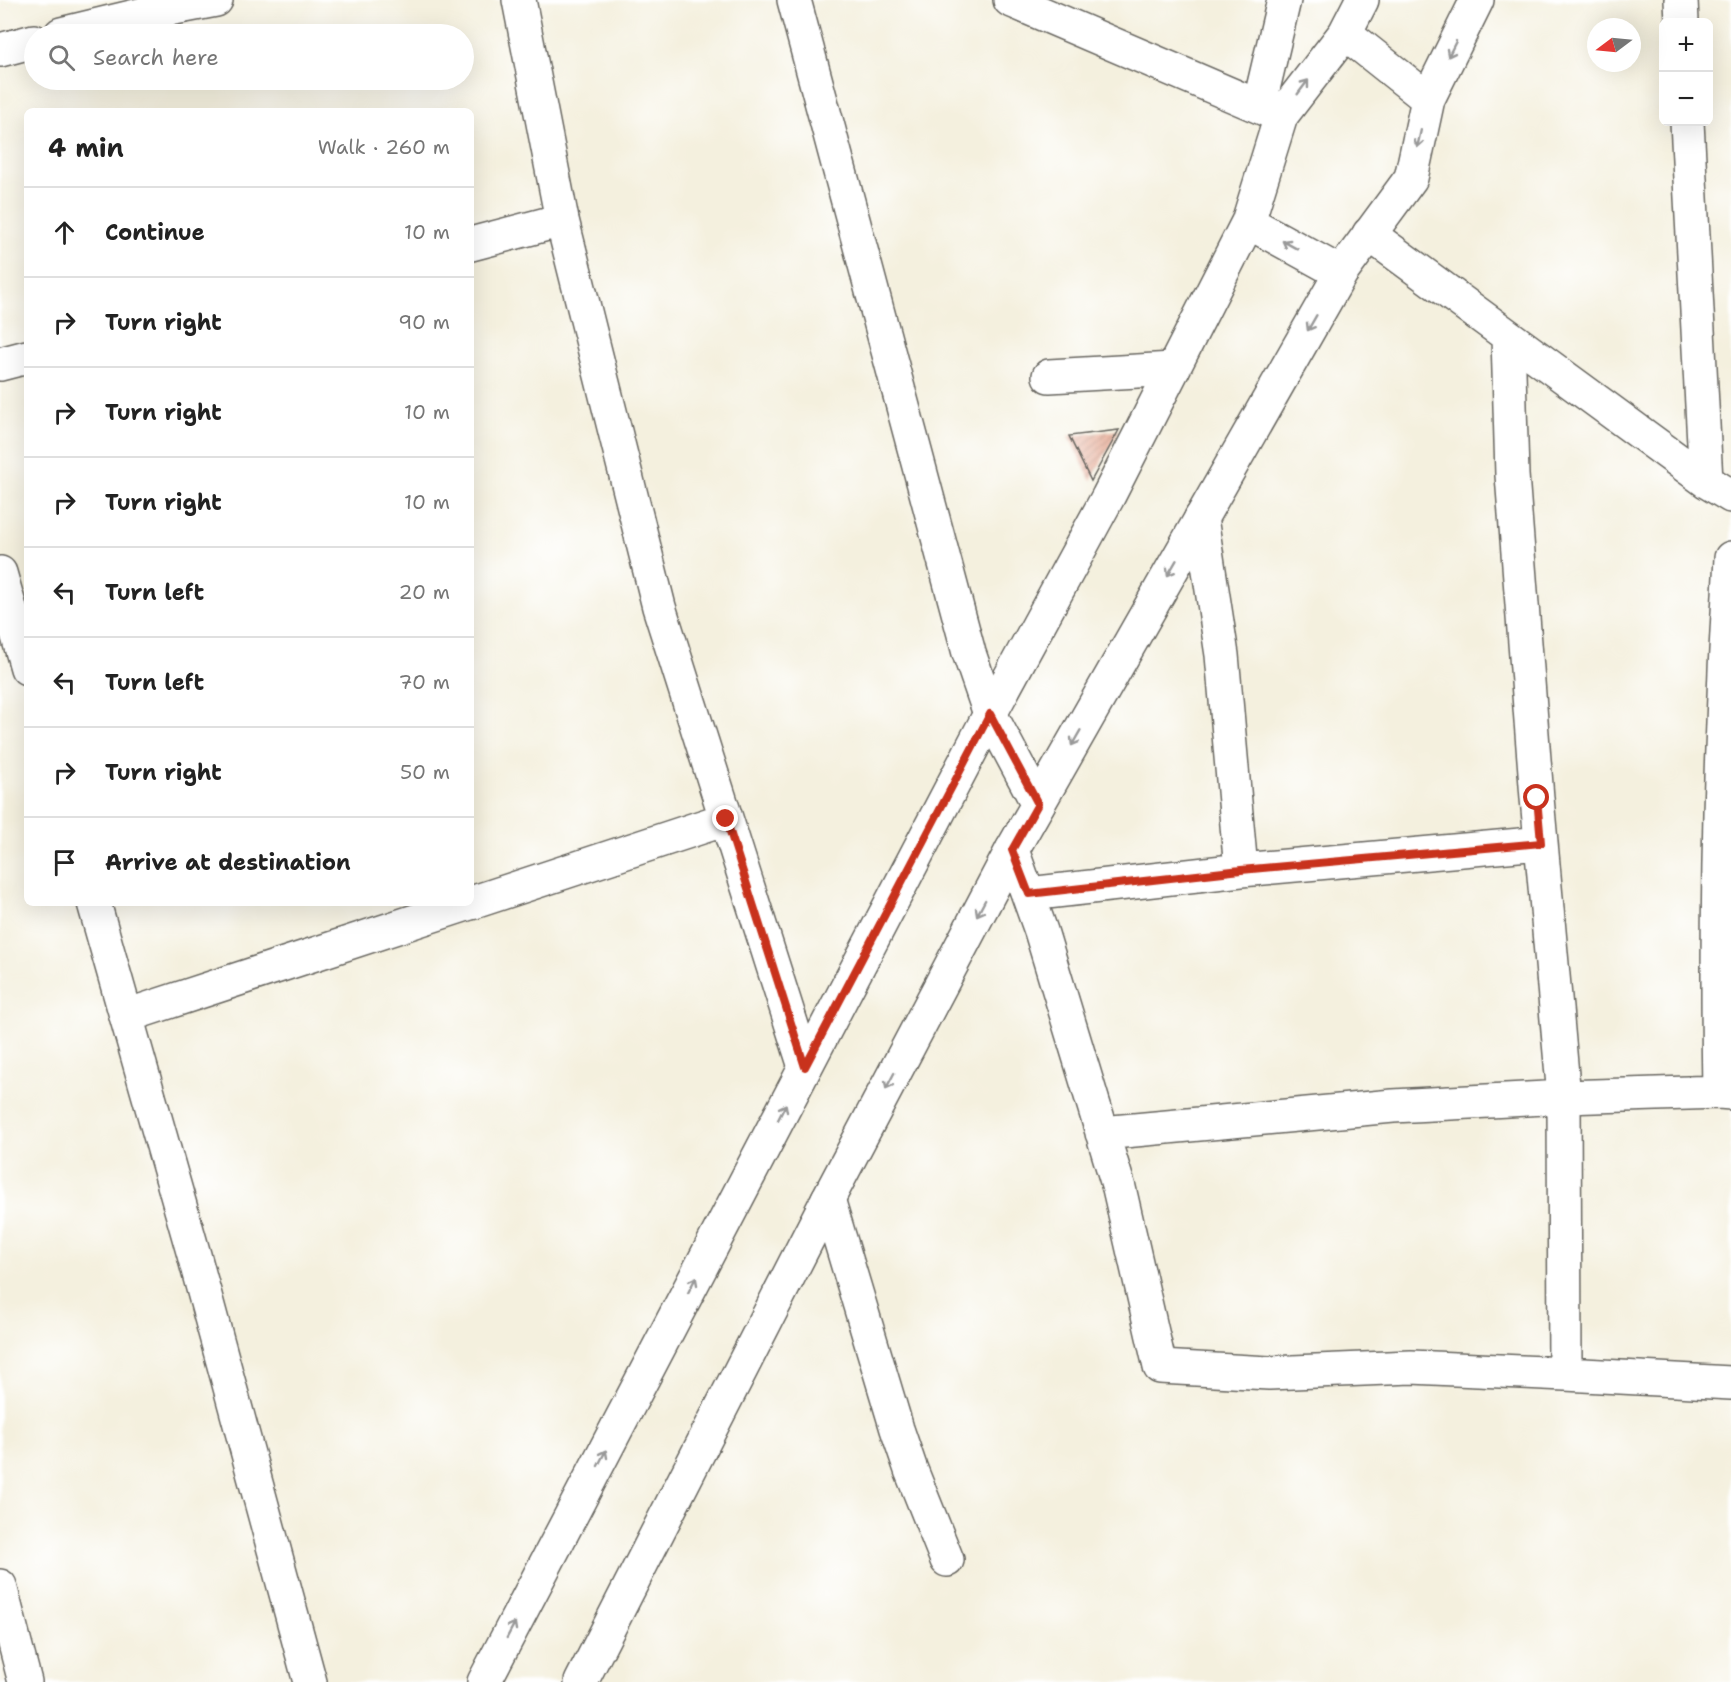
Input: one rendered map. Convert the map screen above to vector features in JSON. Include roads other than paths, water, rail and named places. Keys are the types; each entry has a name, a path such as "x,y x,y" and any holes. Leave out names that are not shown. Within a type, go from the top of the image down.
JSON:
{"street":[{"path":"92,24 147,6 216,0"},
{"path":"519,0 562,220 659,607 805,1067"},
{"path":"794,0 969,653 990,714 1038,804"},
{"path":"1010,0 1270,111"},
{"path":"484,1682 990,714 1108,497 1248,222 1270,111 1284,0"},
{"path":"1270,111 1345,33 1362,0"},
{"path":"581,1682 828,1199 1012,850 1341,273 1411,178 1428,99 1477,0"},
{"path":"1681,0 1682,18"},
{"path":"1345,33 1428,99"},
{"path":"0,50 24,44"},
{"path":"1687,126 1719,489"},
{"path":"474,243 562,220"},
{"path":"1248,222 1341,273"},
{"path":"1369,234 1719,489"},
{"path":"1508,337 1512,475 1541,843 1564,1096 1565,1374"},
{"path":"0,364 24,358"},
{"path":"1049,376 1173,369"},
{"path":"1201,518 1222,655 1241,870"},
{"path":"1102,1132 1393,1106 1564,1096 1725,1092 1718,985 1722,702 1731,558"},
{"path":"0,573 24,657"},
{"path":"474,902 726,819"},
{"path":"1029,894 1241,870 1541,843"},
{"path":"1012,850 1029,894 1119,1188 1160,1367 1269,1373 1411,1367 1731,1383"},
{"path":"95,906 194,1255 310,1682"},
{"path":"126,1016 429,909 450,906"},
{"path":"828,1199 897,1429 947,1560"},
{"path":"0,1586 25,1682"}]}
